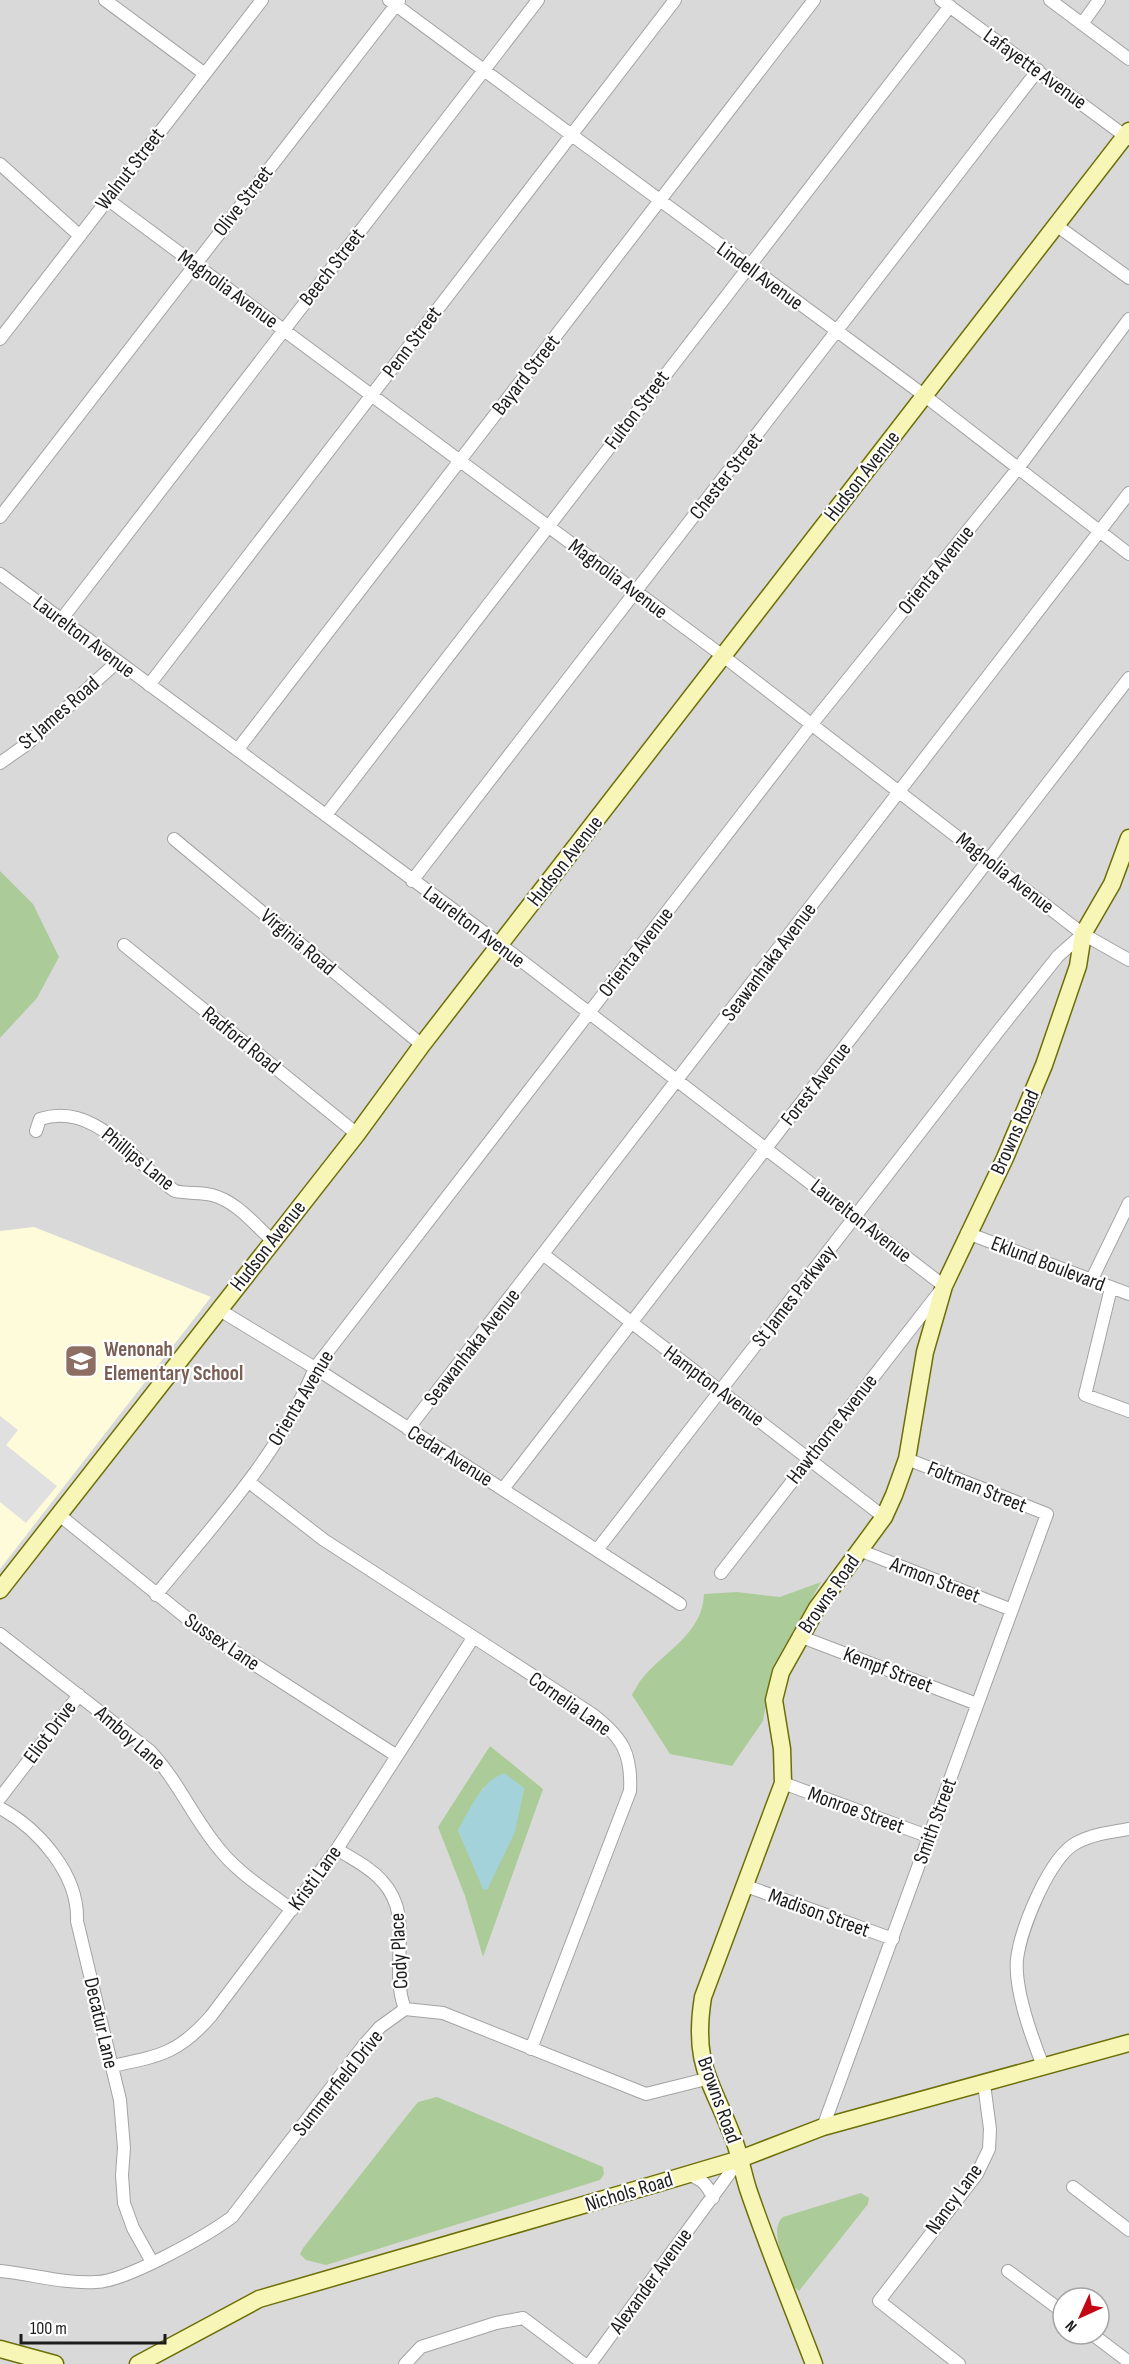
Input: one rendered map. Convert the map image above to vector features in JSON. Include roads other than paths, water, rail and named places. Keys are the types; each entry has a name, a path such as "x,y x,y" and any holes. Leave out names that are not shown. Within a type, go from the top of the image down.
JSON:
{"street":[{"path":"105,0 205,74"},
{"name":"Walnut Street","path":"0,339 262,0"},
{"name":"Beech Street","path":"61,620 538,0"},
{"name":"Penn Street","path":"149,685 675,0"},
{"name":"Bayard Street","path":"238,749 814,0"},
{"path":"1050,0 1129,59"},
{"path":"1082,24 1100,0"},
{"name":"Lindell Avenue","path":"395,2 483,71 925,396 1129,554"},
{"name":"Olive Street","path":"0,517 395,2"},
{"name":"Lafayette Avenue","path":"946,3 1128,135"},
{"name":"Fulton Street","path":"326,815 946,3"},
{"name":"Chester Street","path":"412,880 1038,70"},
{"name":"Hudson Avenue","path":"0,1590 357,1134 422,1045 1128,135"},
{"path":"0,164 80,236"},
{"name":"Magnolia Avenue","path":"107,198 370,396 723,656 1083,934 1129,960"},
{"path":"1056,225 1129,278"},
{"name":"Orienta Avenue","path":"156,1594 249,1482 291,1421 315,1368 811,725 1019,467 1129,319"},
{"name":"Seawanhaka Avenue","path":"408,1429 1129,494"},
{"name":"Laurelton Avenue","path":"0,574 501,945 944,1286"},
{"name":"St James Road","path":"0,763 27,744 117,662"},
{"name":"Forest Avenue","path":"503,1489 1129,678"},
{"name":"Browns Road","path":"814,2364 748,2188 740,2159 706,2079 700,2050 699,2023 703,1997 783,1783 782,1749 774,1700 781,1672 799,1636 884,1516 907,1459 925,1353 944,1286 967,1233 1005,1158 1044,1065 1078,966 1083,934 1112,884 1129,838"},
{"name":"Virginia Road","path":"174,839 422,1045"},
{"name":"St James Parkway","path":"597,1550 1058,956 1083,934"},
{"name":"Radford Road","path":"124,945 357,1134"},
{"name":"Phillips Lane","path":"36,1131 40,1119 55,1114 87,1119 175,1191 191,1195 213,1195 231,1203 272,1240"},
{"path":"1091,1281 1129,1203"},
{"name":"Eklund Boulevard","path":"967,1233 1129,1294"},
{"name":"Hampton Avenue","path":"544,1255 884,1516"},
{"name":"Hawthorne Avenue","path":"721,1573 944,1286"},
{"path":"1110,1288 1085,1395 1129,1411"},
{"name":"Cedar Avenue","path":"218,1309 315,1368 680,1604"},
{"name":"Foltman Street","path":"907,1459 1047,1514"},
{"name":"Cornelia Lane","path":"249,1482 324,1540 612,1730 626,1751 631,1770 630,1791 531,2049"},
{"name":"Sussex Lane","path":"58,1514 204,1632 397,1756"},
{"name":"Smith Street","path":"823,2127 1047,1514"},
{"name":"Armon Street","path":"859,1550 1012,1610"},
{"name":"Amboy Lane","path":"0,1634 150,1751 171,1774 195,1815 222,1852 292,1910"},
{"name":"Kempf Street","path":"799,1636 977,1704"},
{"name":"Kristi Lane","path":"111,2066 171,2051 191,2038 212,2016 337,1849 473,1638"},
{"name":"Eliot Drive","path":"0,1798 79,1695"},
{"name":"Monroe Street","path":"783,1783 930,1837"},
{"name":"Decatur Lane","path":"0,1808 50,1850 69,1879 76,1899 77,1921 120,2100 124,2148 122,2175 124,2203 152,2262"},
{"path":"1043,2066 1032,2038 1020,1985 1017,1959 1028,1922 1042,1889 1062,1853 1096,1834 1129,1829"},
{"name":"Cody Place","path":"337,1849 381,1878 397,1904 400,1918 398,1990 405,2009"},
{"name":"Madison Street","path":"746,1886 893,1940"},
{"path":"405,2009 444,2013 646,2094 706,2079"},
{"name":"Summerfield Drive","path":"0,2271 97,2283 120,2278 212,2232 232,2217 380,2026 405,2009"},
{"name":"Nichols Road","path":"138,2364 259,2299 740,2159 823,2127 1129,2043"},
{"name":"Nancy Lane","path":"959,2364 879,2301 976,2174 989,2149 990,2129 984,2084"},
{"name":"Alexander Avenue","path":"590,2364 740,2159"},
{"path":"687,2174 701,2180 709,2188 713,2198"},
{"path":"1073,2187 1129,2230"},
{"path":"1008,2271 1051,2303"},
{"path":"405,2364 421,2347 496,2323 523,2318 584,2364"},
{"path":"1108,2346 1129,2362"},
{"path":"0,2349 55,2364"}],"water":[{"path":"504,1773 524,1788 515,1832 487,1890 483,1889 458,1830 483,1789"}],"place":[{"name":"Wenonah Elementary School","path":"81,1361"}]}
